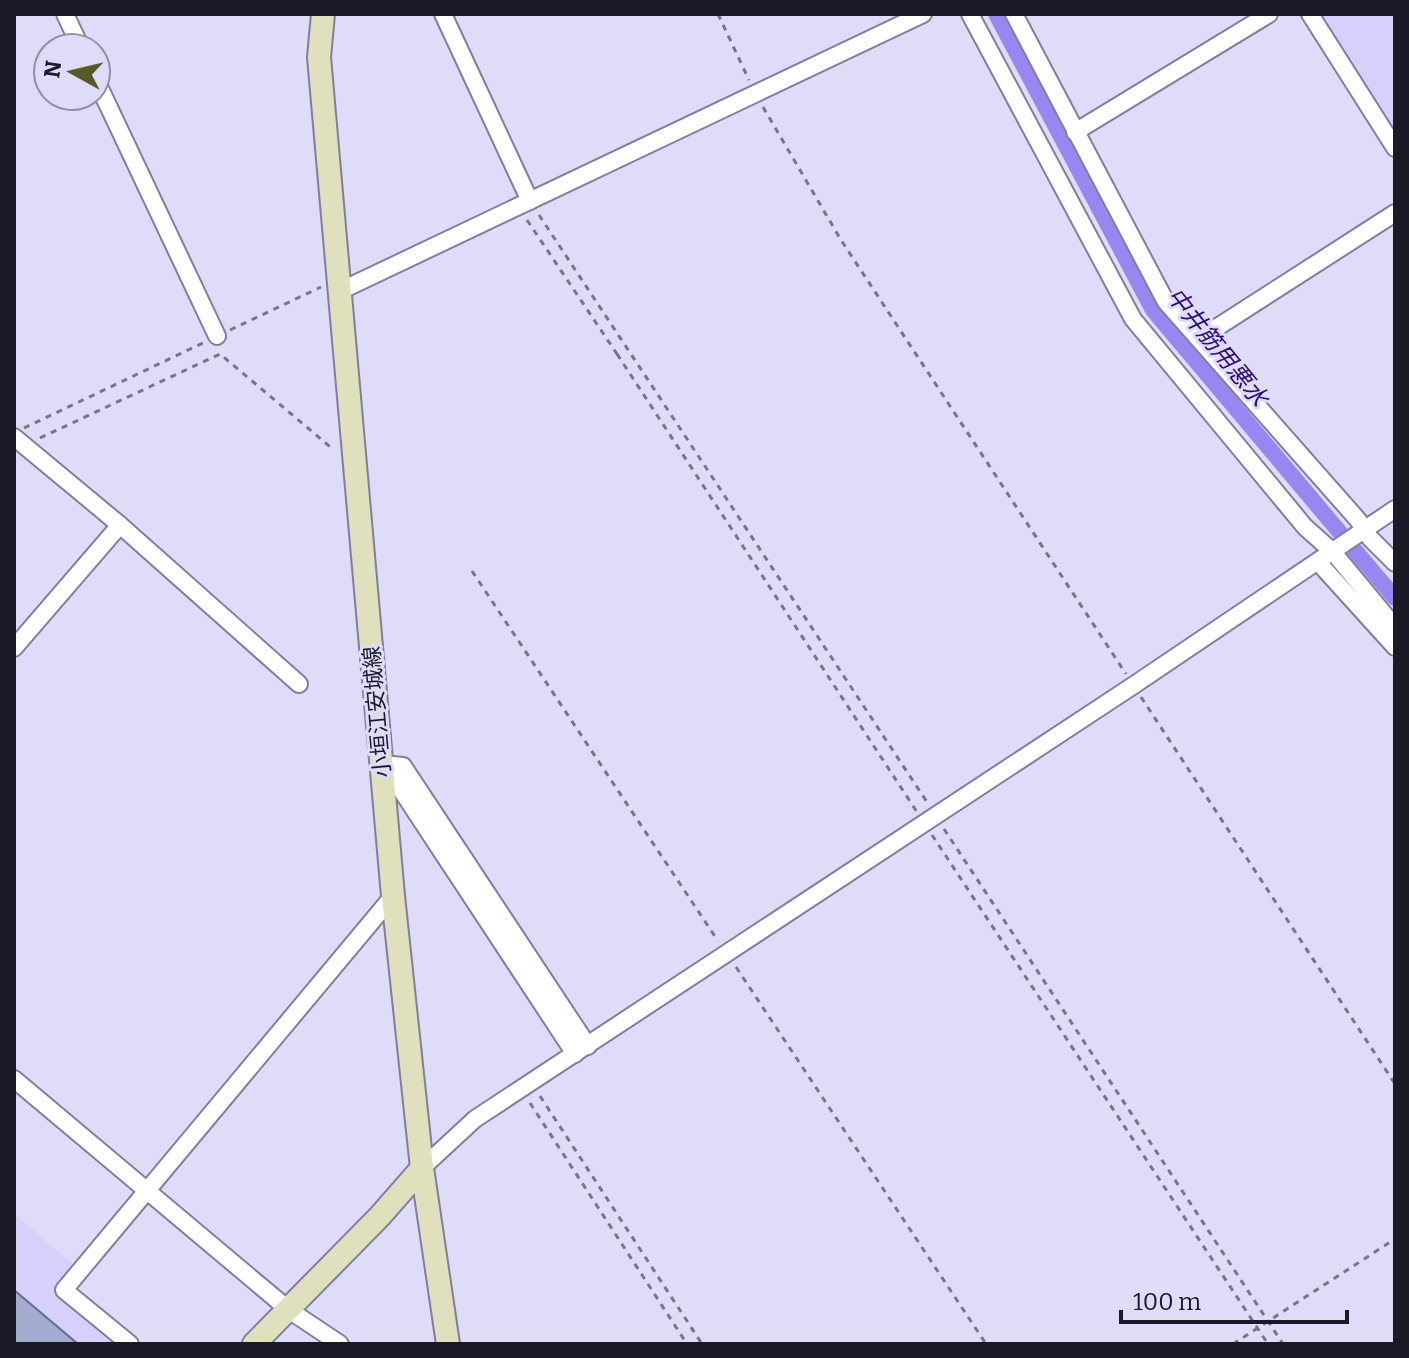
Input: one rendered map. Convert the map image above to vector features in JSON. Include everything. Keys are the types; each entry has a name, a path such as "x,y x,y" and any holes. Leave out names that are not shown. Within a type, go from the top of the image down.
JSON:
{"main road":[{"name":"小垣江安城線","path":"323,14 319,57 393,896 422,1168 448,1344"},
{"path":"254,1344 380,1216 422,1168"}],"street":[{"path":"443,14 524,204"},
{"path":"339,285 524,204 923,14"},
{"path":"970,14 1133,319 1305,527 1335,551 1395,627"},
{"path":"1014,14 1166,302 1359,532 1370,538 1395,563"},
{"path":"1075,132 1269,14"},
{"path":"1310,14 1395,148"},
{"path":"111,112 217,336"},
{"path":"1199,339 1395,213"},
{"path":"1297,276 1307,283 1395,226"},
{"path":"18,438 299,684"},
{"path":"422,1168 475,1119 1134,685 1395,509"},
{"path":"14,648 120,525"},
{"path":"1318,562 1395,647"},
{"path":"382,764 581,1050"},
{"path":"130,1344 64,1290 393,896"},
{"path":"14,1079 289,1310 340,1344"}],"path":[{"path":"718,14 755,93 841,240 1395,1084"},
{"path":"524,204 615,354 1283,1344"},
{"path":"524,204 930,819 1268,1344"},
{"path":"18,438 217,336 339,285"},
{"path":"18,438 220,354 333,449"},
{"path":"526,1086 687,1344"},
{"path":"526,1086 702,1344"},
{"path":"1233,1344 1395,1239"}],"shaded area":[{"path":"1316,14 1395,14 1395,138"},
{"path":"14,1214 75,1266 54,1291 117,1344 14,1344"}],"building":[{"path":"14,1290 78,1344 14,1344"}],"waterway":[{"name":"中井筋用悪水","path":"996,14 1153,310 1395,598"}]}
